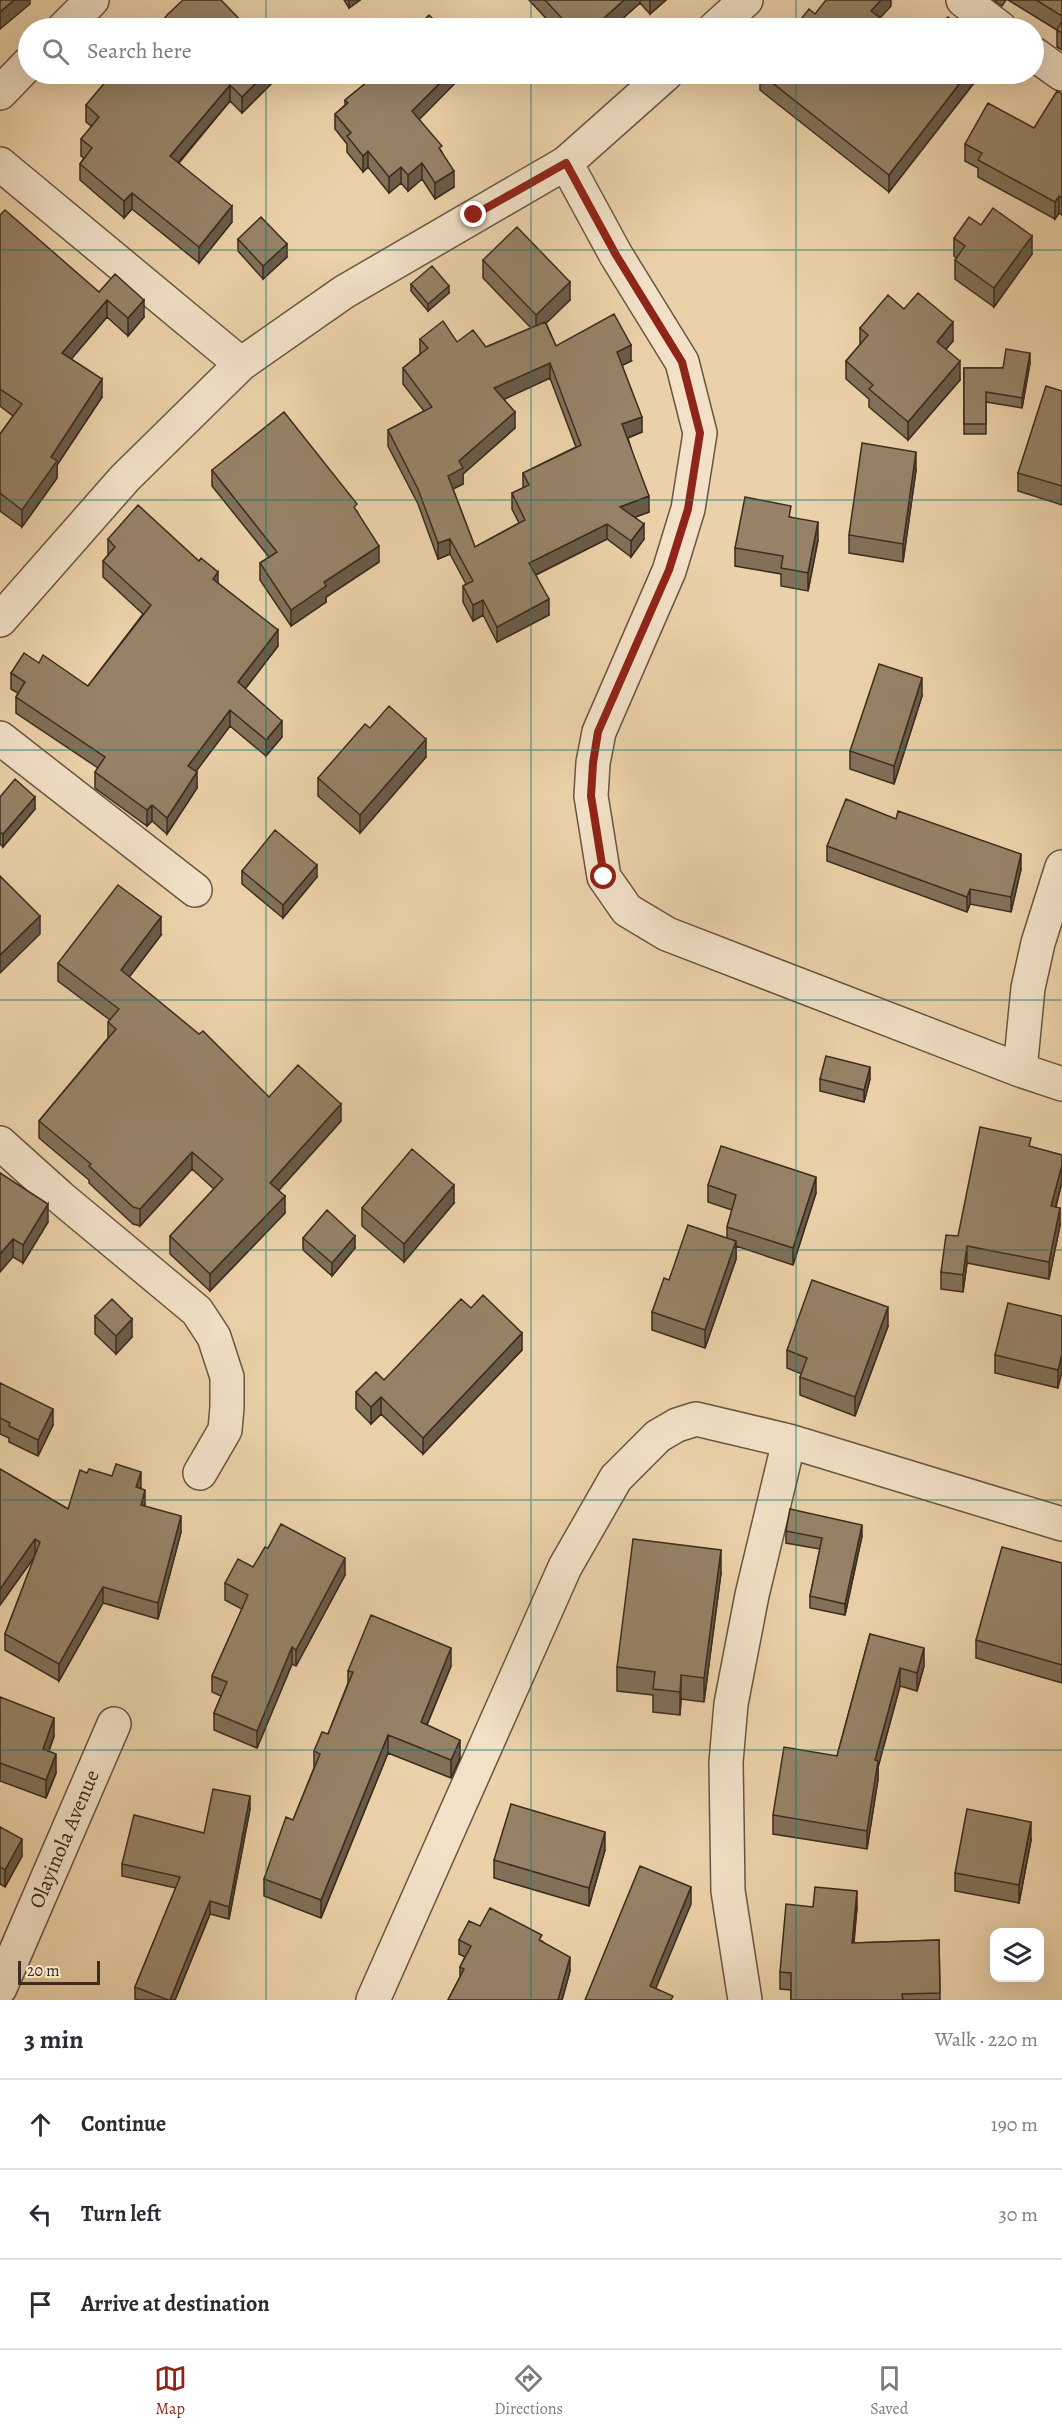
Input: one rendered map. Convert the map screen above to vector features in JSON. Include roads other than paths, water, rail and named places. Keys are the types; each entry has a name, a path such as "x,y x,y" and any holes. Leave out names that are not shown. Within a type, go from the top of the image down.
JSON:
{"street":[{"path":"74,18 92,0"},
{"path":"726,18 746,0"},
{"path":"963,0 987,18"},
{"path":"1044,61 1062,74"},
{"path":"0,93 18,74"},
{"path":"0,620 125,478 241,364 344,292 566,163 655,84"},
{"path":"566,163 616,255 682,362 700,433 688,509 669,570 598,732 591,796 604,877 627,910 667,934 1020,1070 1062,1084"},
{"path":"0,164 241,364"},
{"path":"0,738 195,890"},
{"path":"1020,1070 1028,988 1038,943 1062,867"},
{"path":"0,1143 60,1197 197,1311 214,1337 227,1377 225,1430 200,1473"},
{"path":"373,2000 565,1567 616,1478 658,1436 677,1425 696,1419 789,1441 1062,1524"},
{"path":"745,2000 728,1891 727,1750 731,1704 752,1595 789,1441"},
{"name":"Olayinola Avenue","path":"0,1988 114,1724"}]}
